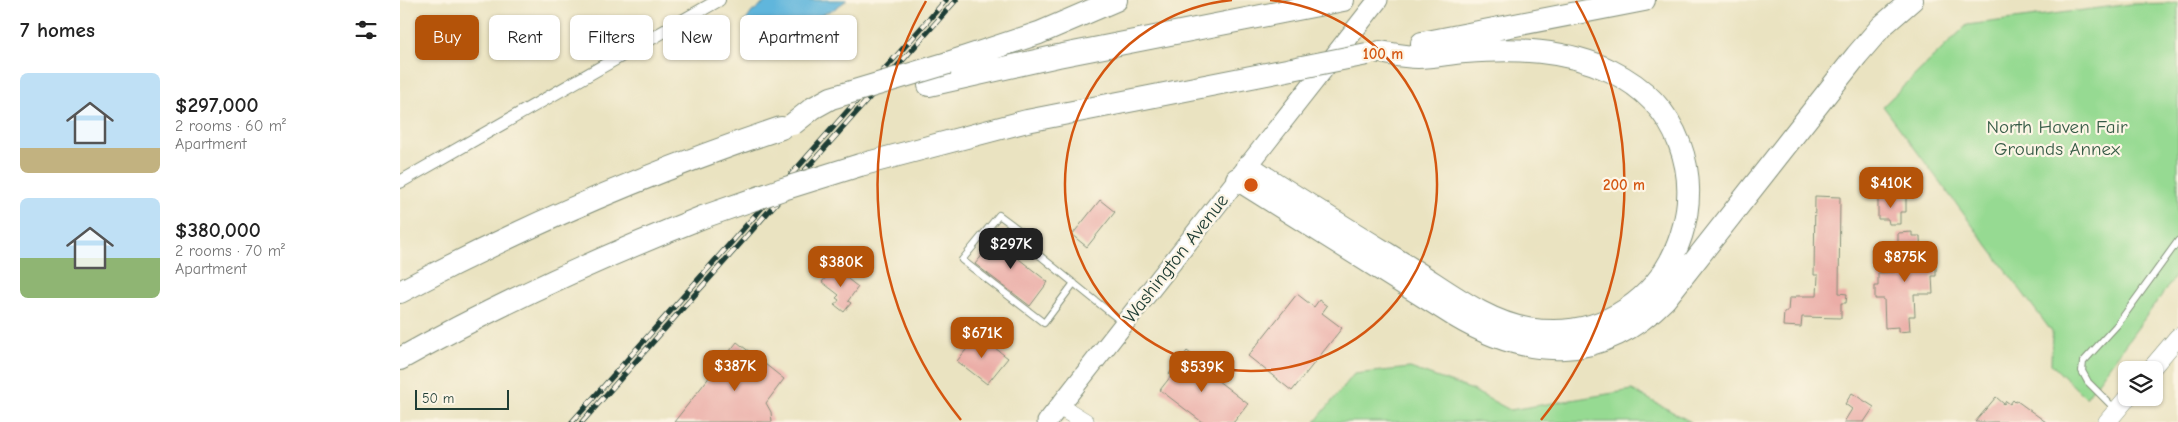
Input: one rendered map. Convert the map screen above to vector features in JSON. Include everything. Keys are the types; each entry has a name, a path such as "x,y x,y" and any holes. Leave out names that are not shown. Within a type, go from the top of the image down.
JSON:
{"highway":[{"path":"787,126 813,108 838,96 1024,39 1116,0"},
{"path":"400,292 493,244 593,199 701,156 787,126 929,85 1058,56 1343,0"},
{"path":"400,359 536,288 626,249 703,217 783,188 860,164 1027,121 1644,0"},
{"path":"1242,172 1455,316 1486,333 1510,342 1536,348 1561,348 1584,345 1607,338 1631,327 1665,299 1871,38 1912,0"},
{"path":"1242,172 1471,306 1512,326 1557,331 1594,324 1627,308 1653,286 1670,262 1682,237 1688,211 1688,185 1683,158 1673,131 1657,107 1641,90 1609,70 1582,60 1554,54 1496,50 1417,57 1373,53"}],"main road":[{"name":"Washington Avenue","path":"1047,422 1378,0"}],"street":[{"path":"400,182 719,0"},
{"path":"2158,361 2178,337"},
{"path":"1059,406 1085,422"}],"lane":[{"path":"1074,283 1044,323 962,260 999,215 1026,235 1029,247 1074,283 1124,324"},
{"path":"2117,410 2088,382 2082,371 2083,362 2117,325 2178,241"}],"green space":[{"name":"North Haven Fair Grounds Annex","path":"2178,3 2178,273 2086,398 2051,364 2052,332 1883,106 1967,25 2131,4"},
{"path":"1410,368 1470,389 1510,410 1632,390 1691,422 1315,422 1354,374"}],"water":[{"path":"768,0 847,0 821,15 750,15"}],"building":[{"path":"1815,196 1840,197 1839,293 1847,294 1846,303 1841,303 1841,318 1802,317 1801,327 1783,326 1784,312 1788,312 1789,298 1795,298 1795,296 1817,296 1818,275 1814,275"},
{"path":"1878,197 1906,197 1906,212 1900,212 1900,224 1889,224 1888,219 1878,219"},
{"path":"1100,200 1115,212 1087,247 1072,235"},
{"path":"1003,230 1018,242 1010,252 1048,282 1030,306 975,264"},
{"path":"1912,232 1912,236 1920,236 1921,265 1936,264 1936,276 1932,276 1933,294 1914,294 1915,316 1909,316 1910,331 1898,332 1898,327 1885,328 1884,299 1875,299 1875,286 1878,286 1878,273 1895,272 1894,248 1898,248 1898,233"},
{"path":"834,268 858,287 848,301 851,303 844,312 835,305 839,300 836,298 839,295 822,282"},
{"path":"1297,294 1314,307 1319,300 1327,306 1322,313 1342,328 1292,391 1248,356"},
{"path":"978,335 1008,358 987,384 957,361"},
{"path":"737,342 784,379 766,403 771,412 772,422 674,422"},
{"path":"1187,351 1207,366 1204,370 1248,404 1234,422 1202,422 1160,390 1171,376 1169,374"},
{"path":"1852,393 1874,407 1864,422 1844,422 1852,409 1845,404"},
{"path":"1996,397 2004,404 2006,401 2010,404 2013,400 2017,401 2046,422 1975,422"}],"railway":[{"path":"572,422 946,0"},
{"path":"582,422 956,0"}]}
